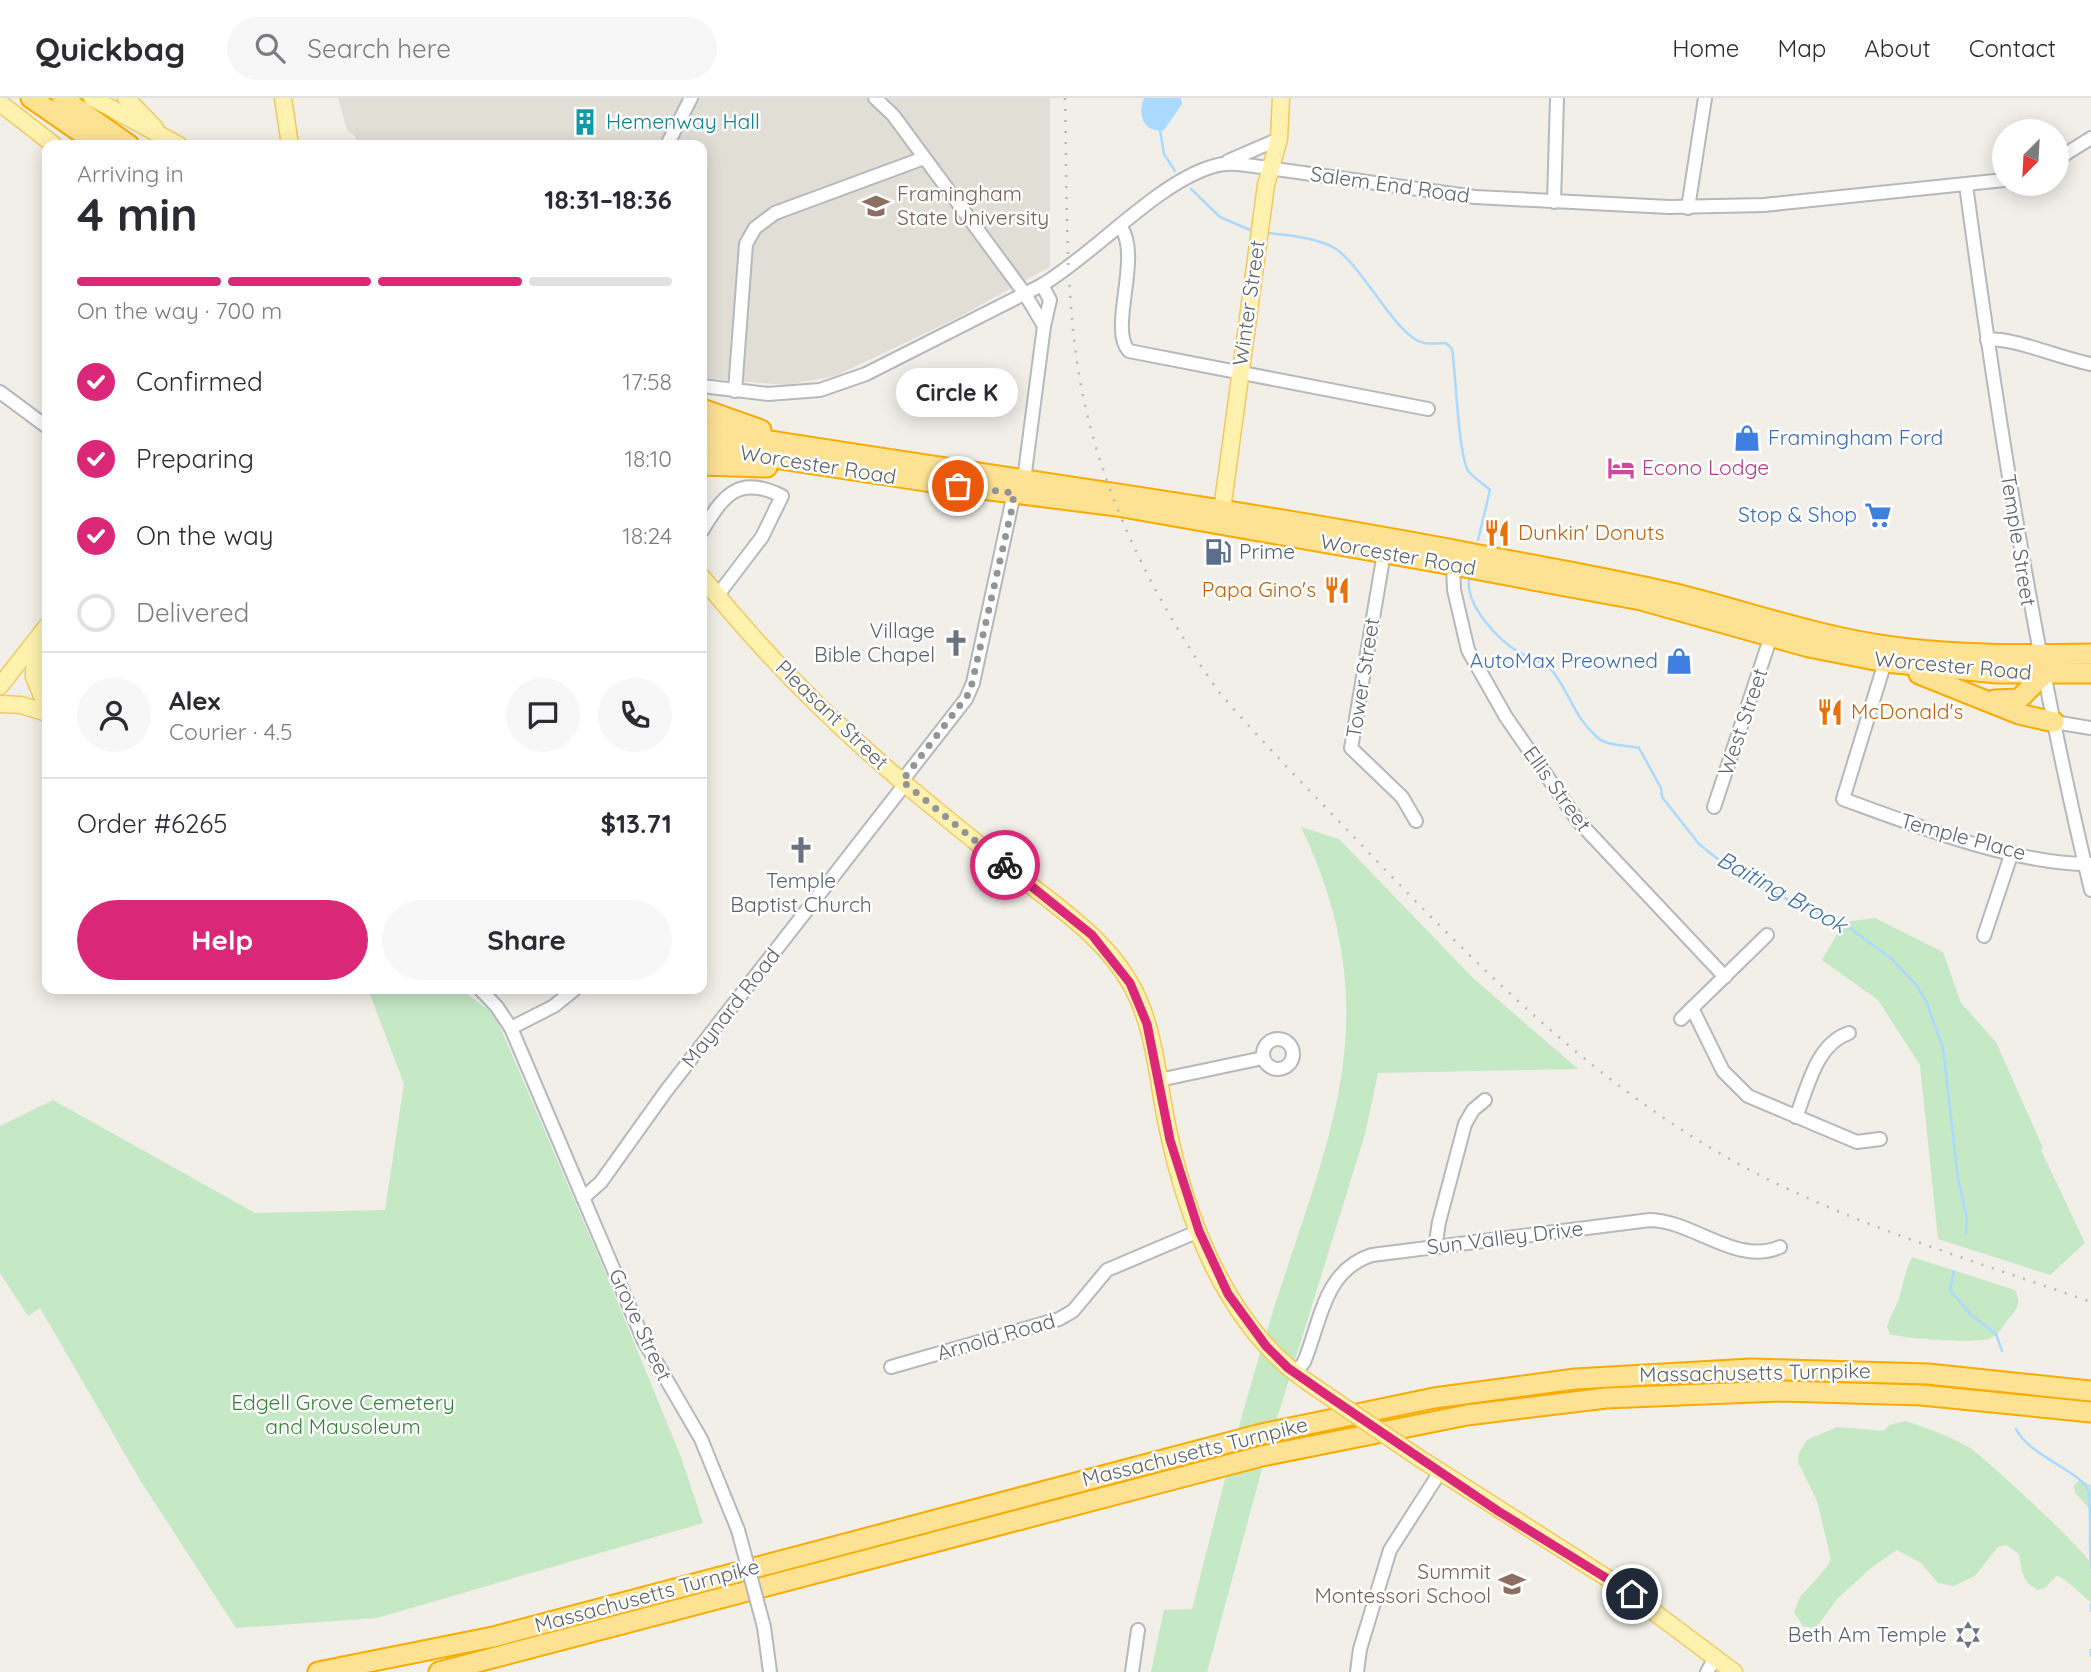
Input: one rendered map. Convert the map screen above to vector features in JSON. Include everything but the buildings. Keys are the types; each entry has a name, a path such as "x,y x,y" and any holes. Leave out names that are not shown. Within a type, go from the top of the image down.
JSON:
{"highway":[{"path":"32,98 92,140"},
{"path":"62,98 122,140"},
{"path":"707,411 826,450"},
{"name":"Worcester Road","path":"707,431 826,450 1641,600 1771,636 1885,662 1947,670 2043,675 2091,673"},
{"name":"Worcester Road","path":"707,448 865,472 1019,486 1222,510 1628,584 1848,640 1922,650 2091,654"},
{"path":"707,465 865,472"},
{"path":"1885,662 1998,701 2013,700 2025,694 2043,675"},
{"path":"1970,692 2020,714 2053,722"},
{"name":"Massachusetts Turnpike","path":"318,1672 493,1637 1249,1436 1423,1400 1575,1379 1751,1369 1928,1374 2091,1391"},
{"name":"Massachusetts Turnpike","path":"439,1672 1262,1456 1467,1415 1606,1398 1782,1391 1945,1396 2091,1412"}],"main road":[{"path":"92,98 169,140"},
{"path":"127,98 172,140"},
{"path":"283,98 286,140"},
{"name":"Winter Street","path":"1222,510 1239,373 1270,168 1279,139 1281,98"},
{"path":"0,103 48,140"},
{"name":"Pleasant Street","path":"707,583 817,704 903,782 1081,926 1113,958 1130,983 1142,1009 1175,1156 1199,1231 1220,1279 1238,1309 1273,1354 1302,1378 1419,1458 1618,1585 1711,1665 1734,1672"},
{"path":"0,686 42,633"},
{"path":"36,641 33,668 42,696"},
{"path":"0,704 21,705 42,711"}],"street":[{"path":"670,140 691,98"},
{"path":"875,98 887,107 1026,294 1044,326"},
{"path":"1554,202 1556,98"},
{"path":"1688,208 1705,98"},
{"path":"2069,152 2091,138"},
{"path":"1221,164 1279,139"},
{"path":"735,391 745,253 755,228 775,213 924,158"},
{"name":"Salem End Road","path":"707,387 787,394 838,385 1042,285 1183,180 1221,164 1270,168 1434,193 1688,208 1764,205 1992,182"},
{"name":"Temple Street","path":"1966,185 1987,340 2039,654 2088,864 2091,890"},
{"path":"1121,227 1129,248 1122,336 1127,349 1138,354 1428,409"},
{"name":"Maynard Road","path":"583,1198 601,1182 666,1091 966,699 973,683 1019,486 1050,300 1042,285"},
{"path":"1987,340 2002,339 2060,358 2091,364"},
{"path":"0,392 42,422"},
{"path":"707,522 719,502 730,492 757,488 782,496 762,537 717,596"},
{"name":"Tower Street","path":"1384,553 1351,748 1402,797 1416,821"},
{"name":"Ellis Street","path":"1453,565 1454,590 1468,650 1506,717 1578,821 1725,977"},
{"name":"West Street","path":"1714,807 1771,636"},
{"name":"Temple Place","path":"1885,662 1843,799 1925,828 2012,852 2088,864"},
{"path":"2053,722 2091,728"},
{"path":"1984,936 2012,852"},
{"path":"1681,1019 1768,934"},
{"name":"Grove Street","path":"485,994 511,1028 652,1358 711,1459 738,1530 764,1627 770,1672"},
{"path":"511,1028 554,1006 569,994"},
{"path":"1692,1008 1730,1081 1753,1099 1857,1142 1880,1139"},
{"path":"1796,1117 1824,1049 1834,1039 1849,1033"},
{"path":"1159,1080 1263,1058"},
{"path":"1435,1248 1465,1124 1473,1110 1485,1100"},
{"name":"Sun Valley Drive","path":"1302,1378 1307,1354 1331,1287 1343,1269 1372,1255 1650,1220 1684,1226 1746,1252 1763,1253 1780,1247"},
{"name":"Arnold Road","path":"891,1367 1059,1319 1073,1311 1107,1270 1199,1231"},
{"path":"1357,1672 1360,1649 1390,1550 1440,1472"},
{"path":"1132,1672 1138,1630"}],"shaded area":[{"name":"Framingham State University","path":"338,98 1050,98 1050,267 955,319 835,376 786,385 707,378 707,140 356,140 347,130"}],"green space":[{"path":"1301,827 1339,839 1473,978 1578,1069 1378,1073 1365,1134 1266,1454 1207,1672 1151,1672 1164,1610 1192,1609 1247,1397 1311,1197 1341,1079 1346,1021 1343,960 1328,896"},
{"path":"1875,918 1943,952 1961,1003 1996,1042 2043,1148 2041,1150 2085,1243 2050,1275 1938,1239 1920,1065 1878,1000 1822,960 1844,922"},
{"name":"Edgell Grove Cemetery and Mausoleum","path":"370,994 467,994 495,1015 681,1457 703,1523 377,1618 236,1628 140,1480 40,1308 28,1316 0,1273 0,1126 53,1100 255,1213 385,1210 404,1084"},
{"path":"1912,1257 2015,1290 2018,1298 2016,1308 1997,1334 1984,1340 1910,1338 1890,1334 1887,1327"},
{"path":"1905,1421 1970,1448 2055,1525 2091,1564 2091,1602 2065,1580 2056,1576 2046,1587 2038,1590 2033,1587 2024,1575 2019,1554 2006,1545 1998,1547 1975,1576 1954,1586 1938,1583 1921,1563 1897,1550 1871,1568 1837,1599 1818,1625 1811,1628 1803,1626 1794,1612 1800,1597 1831,1559 1817,1501 1798,1462 1799,1453 1807,1440 1837,1427 1884,1431 1889,1425"},
{"path":"2080,1480 2091,1485 2091,1510 2075,1493 2074,1485"}],"water":[{"path":"1144,98 1181,98 1182,104 1164,130 1157,130 1151,129 1144,122 1141,111"}],"waterway":[{"name":"Baiting Brook","path":"1160,130 1164,154 1175,171"},
{"name":"Baiting Brook","path":"1191,189 1220,217 1250,230"},
{"name":"Baiting Brook","path":"1268,233 1312,240 1336,249 1403,329 1424,343 1446,343 1452,349 1465,464 1471,475 1490,490 1478,540"},
{"name":"Baiting Brook","path":"1469,580 1473,601 1485,622 1520,653 1535,659 1553,672 1590,731 1607,743 1639,748 1661,788 1662,797 1699,844 1729,868 1796,904 1843,923 1892,959 1916,985 1926,1001 1943,1048 1958,1179 1967,1219 1966,1233"},
{"name":"Baiting Brook","path":"1954,1271 1950,1290 1971,1315 1996,1334 2002,1351"},
{"name":"Baiting Brook","path":"2016,1429 2032,1448 2077,1477 2089,1492 2091,1568"},
{"name":"Baiting Brook","path":"2091,1604 2091,1611"},
{"name":"Baiting Brook","path":"2091,1650 2091,1656"}],"railway":[{"path":"1065,98 1072,316 1083,394 1094,439 1108,484 1146,571 1168,613 1219,692 1457,943 1546,1026 1642,1103 1693,1137 1787,1189 1872,1225 2091,1302"}],"way so far":[{"path":"958,486 1014,493 1012,508 995,592 970,692 902,781 1005,865"}],"place":[{"name":"Hemenway Hall","path":"585,122"},
{"name":"Framingham State University","path":"876,206"},
{"name":"Framingham Ford","path":"1747,438"},
{"name":"Econo Lodge","path":"1621,468"},
{"name":"Circle K","path":"958,486"},
{"name":"Stop & Shop","path":"1878,515"},
{"name":"Dunkin' Donuts","path":"1497,533"},
{"name":"Prime","path":"1218,552"},
{"name":"Papa Gino's","path":"1337,590"},
{"name":"Village Bible Chapel","path":"956,643"},
{"name":"AutoMax Preowned","path":"1679,661"},
{"name":"McDonald's","path":"1830,712"},
{"name":"Temple Baptist Church","path":"801,850"},
{"name":"Summit Montessori School","path":"1512,1584"},
{"name":"Beth Am Temple","path":"1968,1635"}],"route":[{"path":"1005,865 1092,935 1113,958 1130,983 1147,1024 1170,1140 1199,1231 1228,1294 1266,1346 1295,1374 1498,1511 1632,1594"}]}
